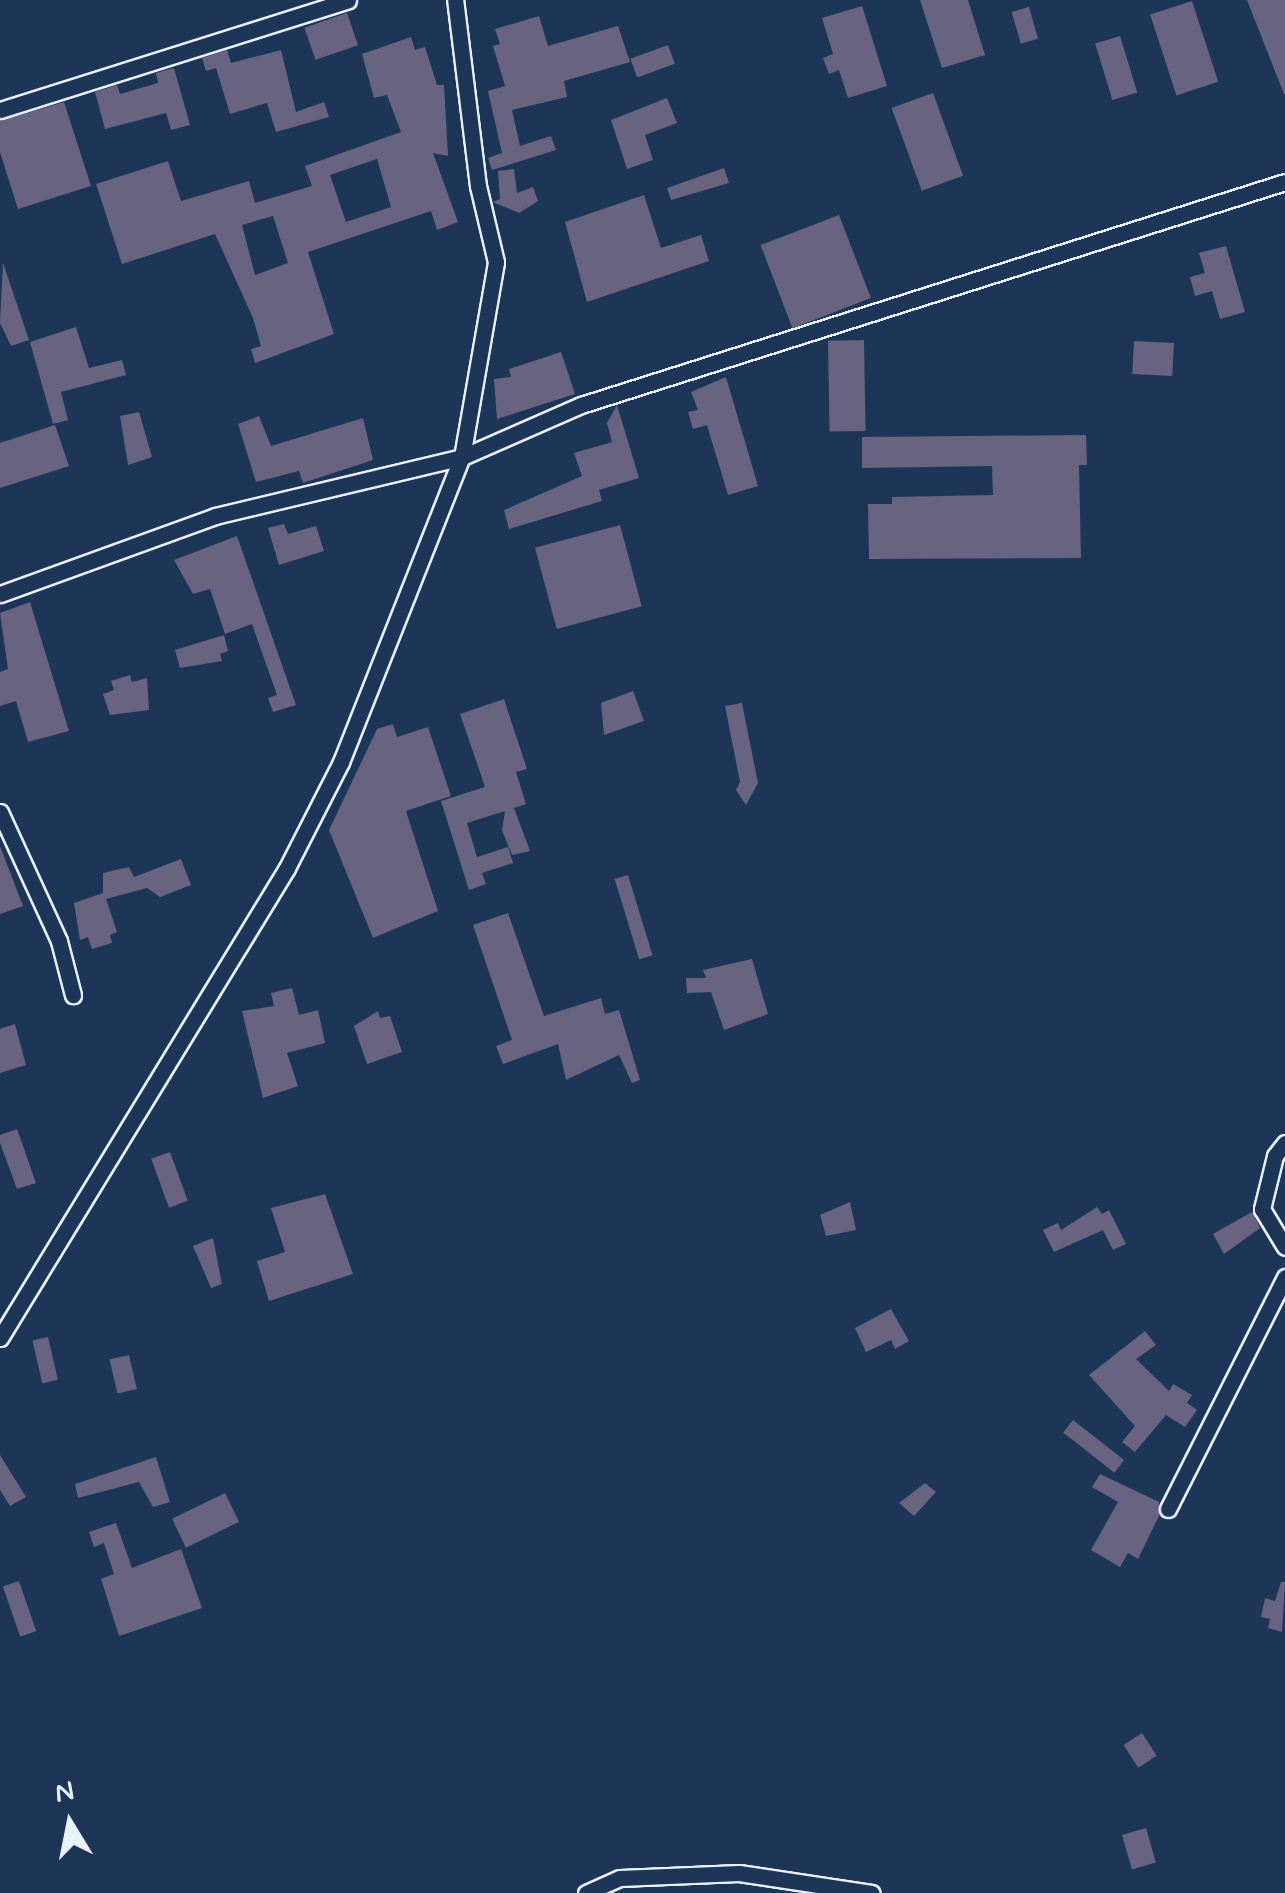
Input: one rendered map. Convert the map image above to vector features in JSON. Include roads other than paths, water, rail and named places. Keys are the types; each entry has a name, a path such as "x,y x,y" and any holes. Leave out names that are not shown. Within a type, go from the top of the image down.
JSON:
{"street":[{"path":"0,110 348,0"},
{"path":"0,1338 287,868 341,762 462,457 478,338 496,262 478,186 455,0"},
{"path":"0,594 215,516 462,457 581,406 1285,182"},
{"path":"0,812 59,941 73,995"},
{"path":"1285,1143 1275,1156 1262,1210 1285,1248"},
{"path":"1168,1509 1281,1294 1285,1277"},
{"path":"586,1893 620,1878 739,1872 872,1893"}]}
